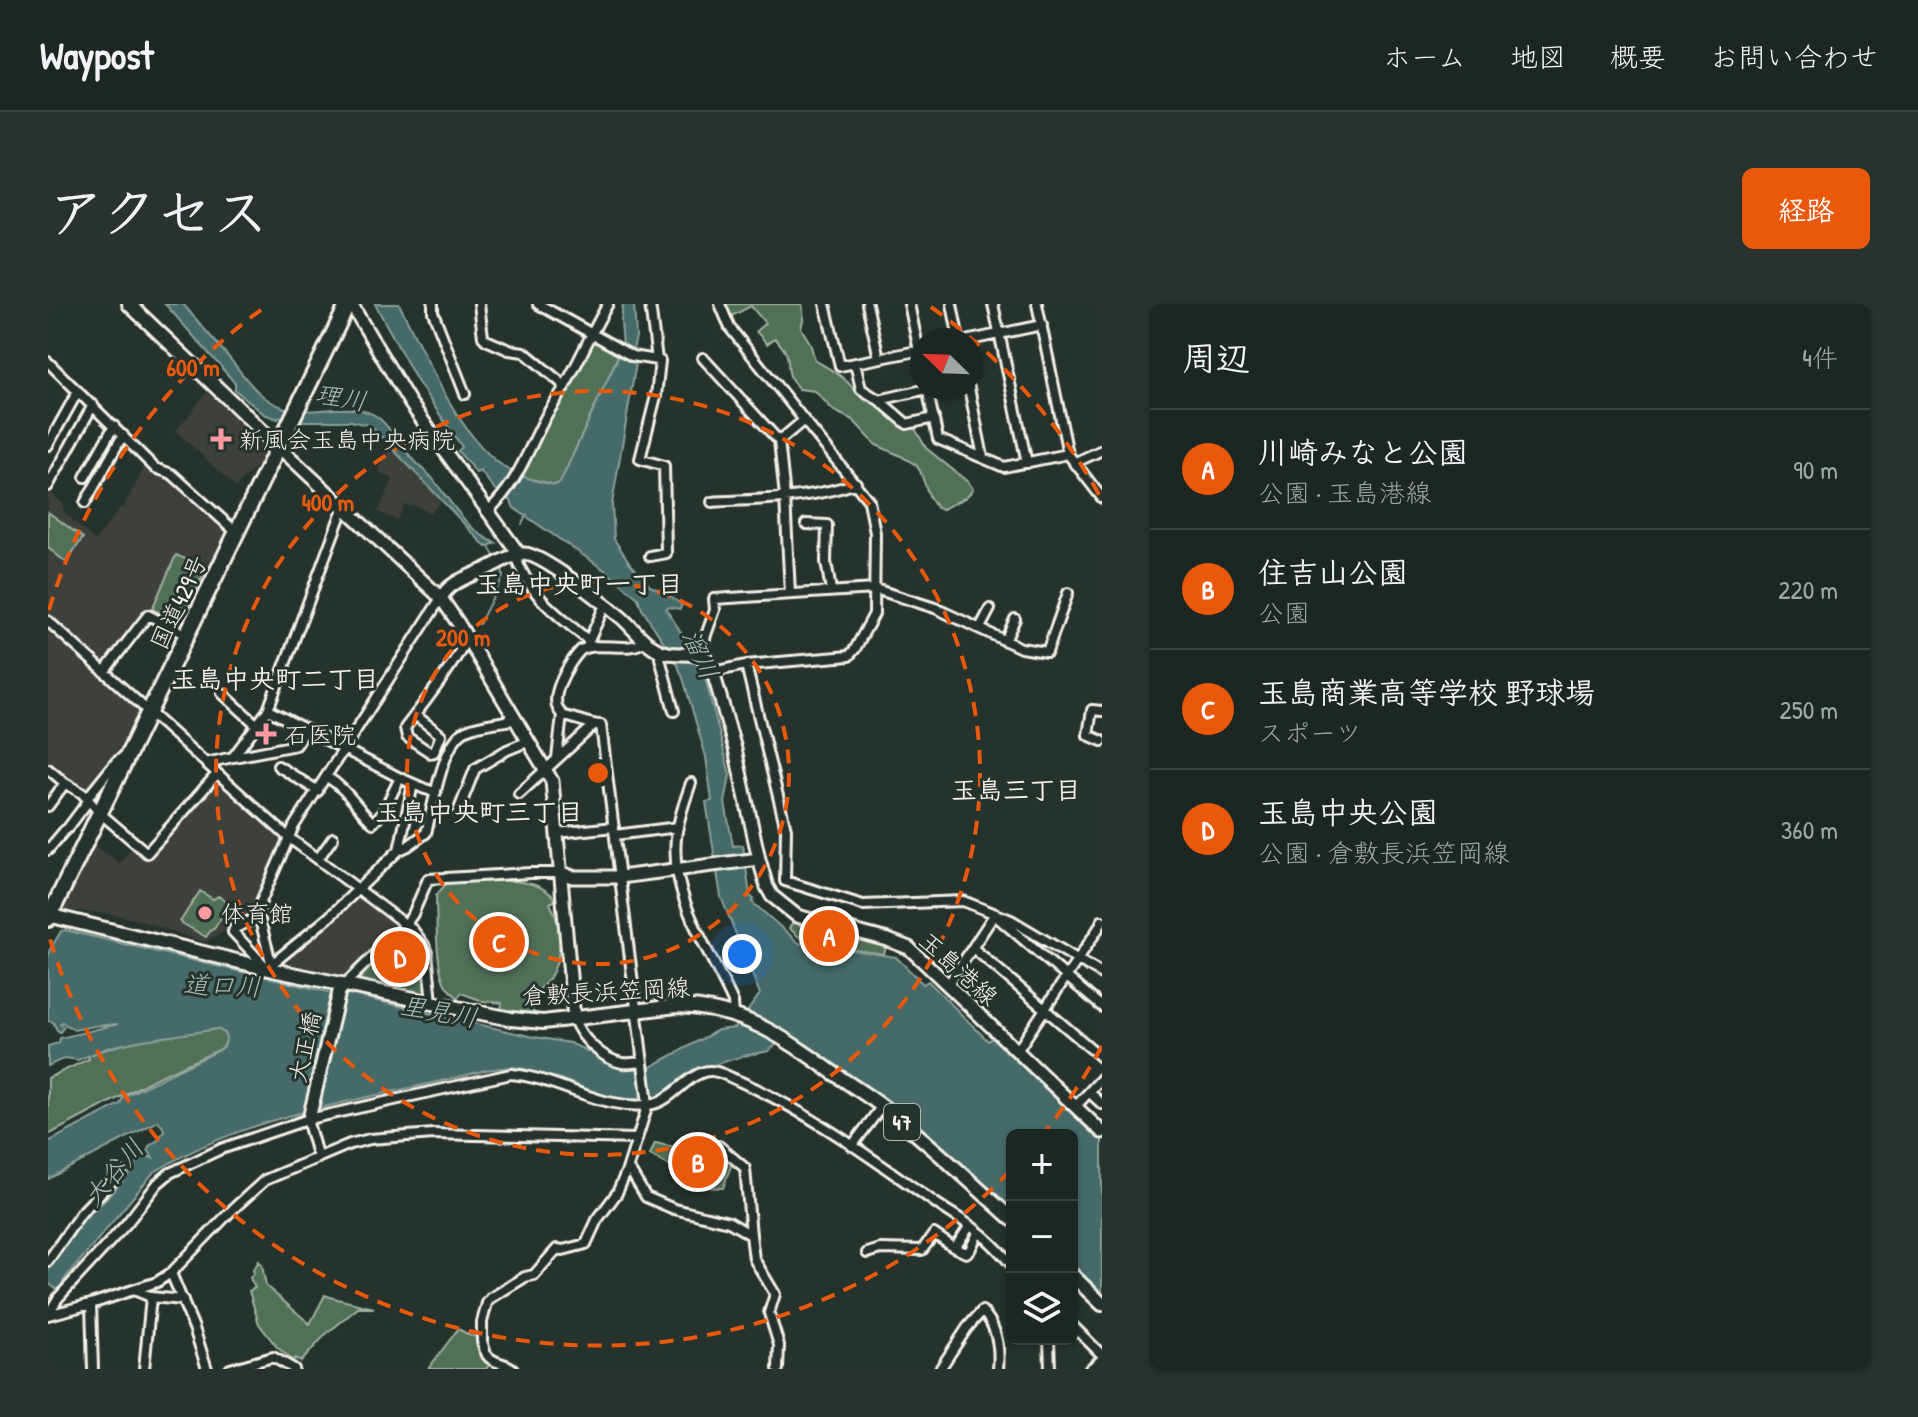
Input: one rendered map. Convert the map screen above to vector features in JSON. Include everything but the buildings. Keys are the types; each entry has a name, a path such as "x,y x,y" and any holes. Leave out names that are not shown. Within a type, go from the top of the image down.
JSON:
{"highway":[{"name":"国道429号","path":"49,916 349,304"}],"main road":[{"path":"129,304 441,598 467,638 529,741 543,772 552,781 574,1019"},
{"path":"349,304 410,403 517,555"},
{"path":"441,598 446,589 456,582 517,555 532,555 542,559 621,617 645,641 667,654 699,655"},
{"name":"玉島港線","path":"699,655 708,661 713,672 735,749 759,859 772,896 797,916 909,948 1102,1132"},
{"path":"562,873 572,877 620,877 759,859"},
{"name":"倉敷長浜笠岡線","path":"49,916 271,967 342,988 432,1002 511,1019 543,1022 677,1006 700,1007 737,1017 782,1038 882,1106 1006,1214"},
{"name":"大正橋","path":"310,1115 342,988"},
{"path":"1078,1281 1102,1304"}],"street":[{"path":"433,304 433,312 465,394"},
{"path":"479,304 486,340 509,350 524,352 565,386"},
{"path":"538,304 638,358 657,360 650,304"},
{"path":"487,512 502,499 522,468 608,304"},
{"path":"713,672 743,666 849,656 874,614 875,589 875,533 869,501 730,328 720,304"},
{"path":"825,304 840,366 910,352"},
{"path":"867,304 879,358"},
{"path":"909,304 915,328"},
{"path":"952,304 957,328"},
{"path":"993,304 1027,463"},
{"path":"1037,304 1068,454 1102,498"},
{"path":"982,338 1042,325"},
{"path":"703,358 779,441 790,593"},
{"path":"650,556 666,553 664,466 640,459 656,396 660,361"},
{"path":"48,362 155,468 172,474 236,532"},
{"path":"855,363 861,389 907,424 934,418"},
{"path":"48,445 78,391"},
{"path":"879,400 910,392"},
{"path":"930,400 938,439 1004,467 1068,454"},
{"path":"971,400 983,457"},
{"path":"48,486 93,405"},
{"path":"779,441 804,420"},
{"path":"85,477 114,426"},
{"path":"85,503 123,435"},
{"path":"1074,463 1102,450"},
{"path":"712,502 825,492 856,483"},
{"path":"233,757 268,710 344,506"},
{"path":"806,524 827,525 826,562 831,590"},
{"path":"517,555 520,569 540,599 588,644 636,647 645,641"},
{"path":"699,655 715,610 714,599 875,589 935,608 1021,648 1047,652 1068,593"},
{"path":"271,967 259,916 261,898 288,837 441,598"},
{"path":"557,759 562,715 557,690 576,656 588,644 605,605"},
{"path":"980,628 990,609"},
{"path":"104,672 148,615 187,635"},
{"path":"1005,641 1015,619"},
{"path":"48,621 288,837 406,924 420,938 427,953 432,1002"},
{"path":"415,715 441,735 434,752 431,753 405,734 405,728 449,670 467,638"},
{"path":"667,654 660,658 674,711"},
{"path":"743,666 786,829 785,881"},
{"path":"222,693 257,725"},
{"path":"268,710 400,778 436,792"},
{"path":"1102,711 1092,710 1088,731 1088,735 1102,741"},
{"path":"513,1369 494,1362 486,1353 482,1341 483,1312 491,1298 525,1277 534,1275 557,1249 586,1244 597,1220 617,1193 648,1102 601,725 562,715"},
{"path":"271,967 399,850 426,833 453,742 466,730 516,719"},
{"path":"519,794 594,725"},
{"path":"206,763 296,745 306,730"},
{"path":"458,812 475,769 529,741"},
{"path":"48,850 116,762 128,756"},
{"path":"278,766 318,791"},
{"path":"48,769 82,793 100,813 147,853 217,774"},
{"path":"327,777 340,785 373,823 383,812 400,778"},
{"path":"48,806 65,783"},
{"path":"691,783 678,827 677,871 691,918 727,989 737,1017"},
{"path":"399,850 413,784"},
{"path":"557,833 678,827"},
{"path":"318,859 333,838"},
{"path":"342,988 406,924 428,879 562,873"},
{"path":"767,887 785,881 863,905 963,901 1011,920 1102,974"},
{"path":"948,985 994,915"},
{"path":"994,915 1102,1007"},
{"path":"259,916 233,932 271,967"},
{"path":"1017,1051 1101,927"},
{"path":"973,948 1102,1058"},
{"path":"574,1019 577,1027 601,1052 623,1063 643,1063"},
{"path":"48,1315 58,1298 166,1176 221,1149 310,1115 511,1074 626,1106 658,1102 698,1074 714,1071 767,1094 852,1146 985,1237 1006,1259"},
{"path":"1076,1106 1102,1078"},
{"path":"1089,1092 1102,1104"},
{"path":"852,1146 882,1106"},
{"path":"310,1115 308,1123 318,1158"},
{"path":"48,1315 157,1282 171,1273 255,1187 272,1176 350,1144 370,1139 433,1134 637,1139"},
{"path":"719,1146 740,1162 746,1171 754,1259 775,1294 769,1313 779,1345 778,1369"},
{"path":"627,1170 646,1197 674,1209 729,1222 751,1235"},
{"path":"48,1261 81,1213 121,1172"},
{"path":"955,1248 969,1227"},
{"path":"867,1253 880,1249 922,1250 934,1234 955,1248 969,1252 978,1233"},
{"path":"171,1273 207,1369"},
{"path":"134,1290 151,1297 183,1300"},
{"path":"144,1369 151,1297"},
{"path":"91,1304 93,1369"},
{"path":"940,1369 982,1311 993,1323 999,1352 998,1369"},
{"path":"1078,1331 1102,1357 1090,1369"},
{"path":"1049,1345 1050,1369"},
{"path":"230,1369 273,1357 294,1369"}],"shaded area":[{"name":"新風会玉島中央病院","path":"207,392 267,448 257,469 255,467 236,487 176,431"},
{"path":"390,446 442,501 430,513 411,504 410,507 405,504 397,520 378,512 393,479 379,469"},
{"path":"144,468 168,478 227,532 181,627 148,612 105,668 48,615 48,491 63,504 64,512 95,541 123,508"},
{"path":"48,624 139,708 126,742 86,788 79,788 48,765"},
{"path":"217,778 283,837 258,894 255,916 204,942 138,920 66,910 64,906 93,845 120,863 134,844 147,855"},
{"path":"359,892 399,922 344,976 290,963 289,956"}],"green space":[{"path":"720,304 802,304 801,328 815,360 840,375 866,401 869,396 913,425 926,448 973,489 963,499 942,510 937,508 916,465 876,445 853,420 834,411 815,391 799,389 790,377 785,351 775,338 767,344 756,331 765,323 751,306 728,318"},
{"path":"592,339 619,354 560,483 555,485 519,476 528,467"},
{"path":"48,512 83,538 66,562 48,548"},
{"path":"176,555 206,568 181,623 152,609"},
{"path":"493,879 536,885 556,900 550,903 558,928 559,953 550,977 532,995 533,1013 501,1011 502,1003 483,1001 461,993 458,998 446,986 442,976 436,895 448,882"},
{"name":"体育館","path":"200,891 213,899 218,896 230,904 206,937 180,922"},
{"path":"795,919 887,943 884,954 806,943 789,928"},
{"path":"406,924 424,945 432,997 361,982 358,970"},
{"path":"217,1029 227,1038 223,1048 156,1078 48,1135 48,1078 89,1059 88,1056 119,1045"},
{"path":"687,1139 719,1146 734,1158 723,1188 702,1187 688,1181 650,1155 655,1143 674,1147"},
{"path":"259,1261 266,1286 310,1324 325,1295 374,1308 358,1308 325,1335 301,1362 296,1358 293,1361 259,1324 249,1291 255,1288 250,1278"},
{"path":"458,1329 481,1337 492,1362 486,1369 428,1369"}],"water":[{"path":"165,304 183,304 254,388 268,400 296,410 359,410 380,419 469,524 496,543 486,547 371,426 351,421 278,419 264,414 235,390 235,383"},
{"name":"道口川","path":"375,304 399,304 448,400 480,446 519,475 555,485 560,483 623,346 623,304 634,304 636,337 631,358 636,363 612,504 614,539 650,586 682,605 680,609 666,609 705,677 730,775 725,803 733,846 743,845 750,896 754,899 752,902 800,944 896,957 923,984 928,981 988,1041 995,1036 1102,1138 1102,1299 1078,1276 1078,1129 1006,1129 1006,1208 860,1082 788,1034 769,1051 707,1067 654,1100 610,1099 558,1078 511,1067 315,1109 231,1135 153,1173 60,1288 56,1289 48,1283 48,1264 79,1223 131,1172 138,1159 145,1156 153,1158 149,1146 164,1131 158,1121 48,1179 48,1142 120,1104 123,1097 220,1050 226,1040 225,1033 217,1029 137,1041 107,1048 78,1060 65,1058 48,1066 48,1046 59,1043 60,1038 118,1024 74,1030 62,1022 60,1024 64,1027 60,1032 53,1022 48,1021 48,953 61,931 570,1043 623,1068 649,1068 718,1030 735,1028 760,994 721,897 706,802 712,801 706,757 676,661 638,598 606,571 514,508 511,501 494,488 480,471 476,473 458,451 462,447 417,381"}],"waterway":[{"path":"522,524 527,514"},
{"path":"489,547 496,559"},
{"path":"479,624 503,577 502,567"}],"place":[{"name":"新風会玉島中央病院","path":"221,439"},
{"name":"石医院","path":"266,734"},
{"name":"体育館","path":"205,913"},
{"name":"川崎みなと公園","path":"829,936"},
{"name":"玉島商業高等学校 野球場","path":"499,942"},
{"name":"玉島中央公園","path":"400,957"},
{"name":"住吉山公園","path":"698,1162"}],"district":[{"name":"玉島中央町一丁目","path":"579,583"},
{"name":"玉島中央町二丁目","path":"275,678"},
{"name":"玉島三丁目","path":"1016,789"},
{"name":"玉島中央町三丁目","path":"479,811"}],"water label":[{"name":"理川","path":"341,397"},
{"name":"溜川","path":"701,654"},
{"name":"里見川","path":"439,1011"},
{"name":"大谷川","path":"113,1172"}]}
